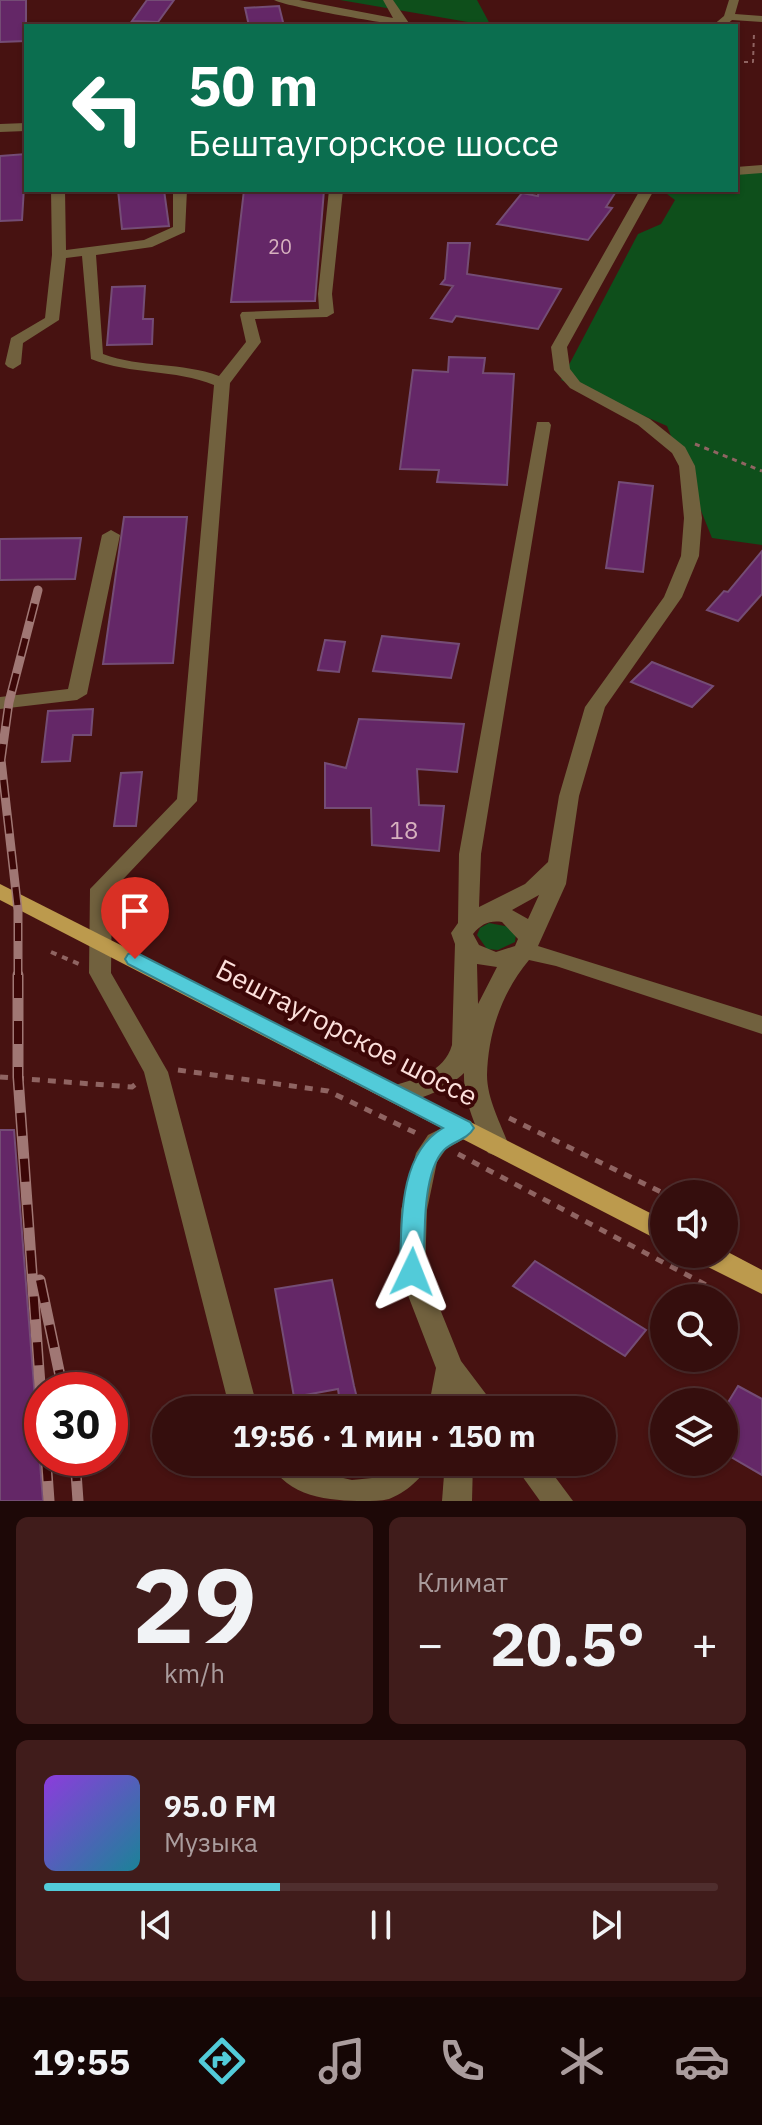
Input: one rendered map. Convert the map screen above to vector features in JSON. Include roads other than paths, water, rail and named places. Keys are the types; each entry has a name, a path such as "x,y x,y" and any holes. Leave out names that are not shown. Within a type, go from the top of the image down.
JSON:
{"main road":[{"name":"Бештаугорское шоссе","path":"0,891 244,1013 650,1225"},
{"path":"734,1268 762,1283"}],"street":[{"path":"279,0 341,10 395,24"},
{"path":"388,0 402,24"},
{"path":"720,24 729,17 734,0"},
{"path":"341,10 341,24"},
{"path":"729,17 757,16"},
{"path":"0,128 24,127"},
{"path":"738,171 762,169"},
{"path":"13,364 16,341 52,320 59,255 58,192"},
{"path":"59,255 147,244 180,229 180,192"},
{"path":"240,1396 154,1069 100,973 101,889 187,801 222,383 254,342 247,315 327,313 325,294 336,192"},
{"path":"497,1146 480,1103 475,1076 485,1016 501,978 527,945 555,884 569,796 595,707 673,597 690,556 690,490 687,466 679,450 644,422 575,385 562,370 559,347 646,192"},
{"path":"89,252 96,356 112,364 183,369 222,383"},
{"path":"398,1094 437,1080 457,1066 466,1044 472,927 470,854 543,425"},
{"path":"0,703 77,694 111,535"},
{"path":"472,927 546,880 560,859"},
{"path":"472,927 499,913 515,918 526,927 527,945"},
{"path":"472,927 476,956 493,961 510,959 527,945"},
{"path":"527,945 762,1025"},
{"path":"462,1128 437,1142 425,1160 414,1210 412,1272 450,1368 470,1396"},
{"path":"445,1396 450,1368"},
{"path":"306,1476 322,1486 353,1495 375,1491 396,1476"},
{"path":"457,1501 458,1476"},
{"path":"537,1476 558,1501"}],"railway":[{"path":"38,590 9,702 1,760 18,910 18,1077 39,1372"},
{"path":"40,1280 59,1372"},
{"path":"47,1476 49,1501"},
{"path":"76,1476 78,1501"}]}
